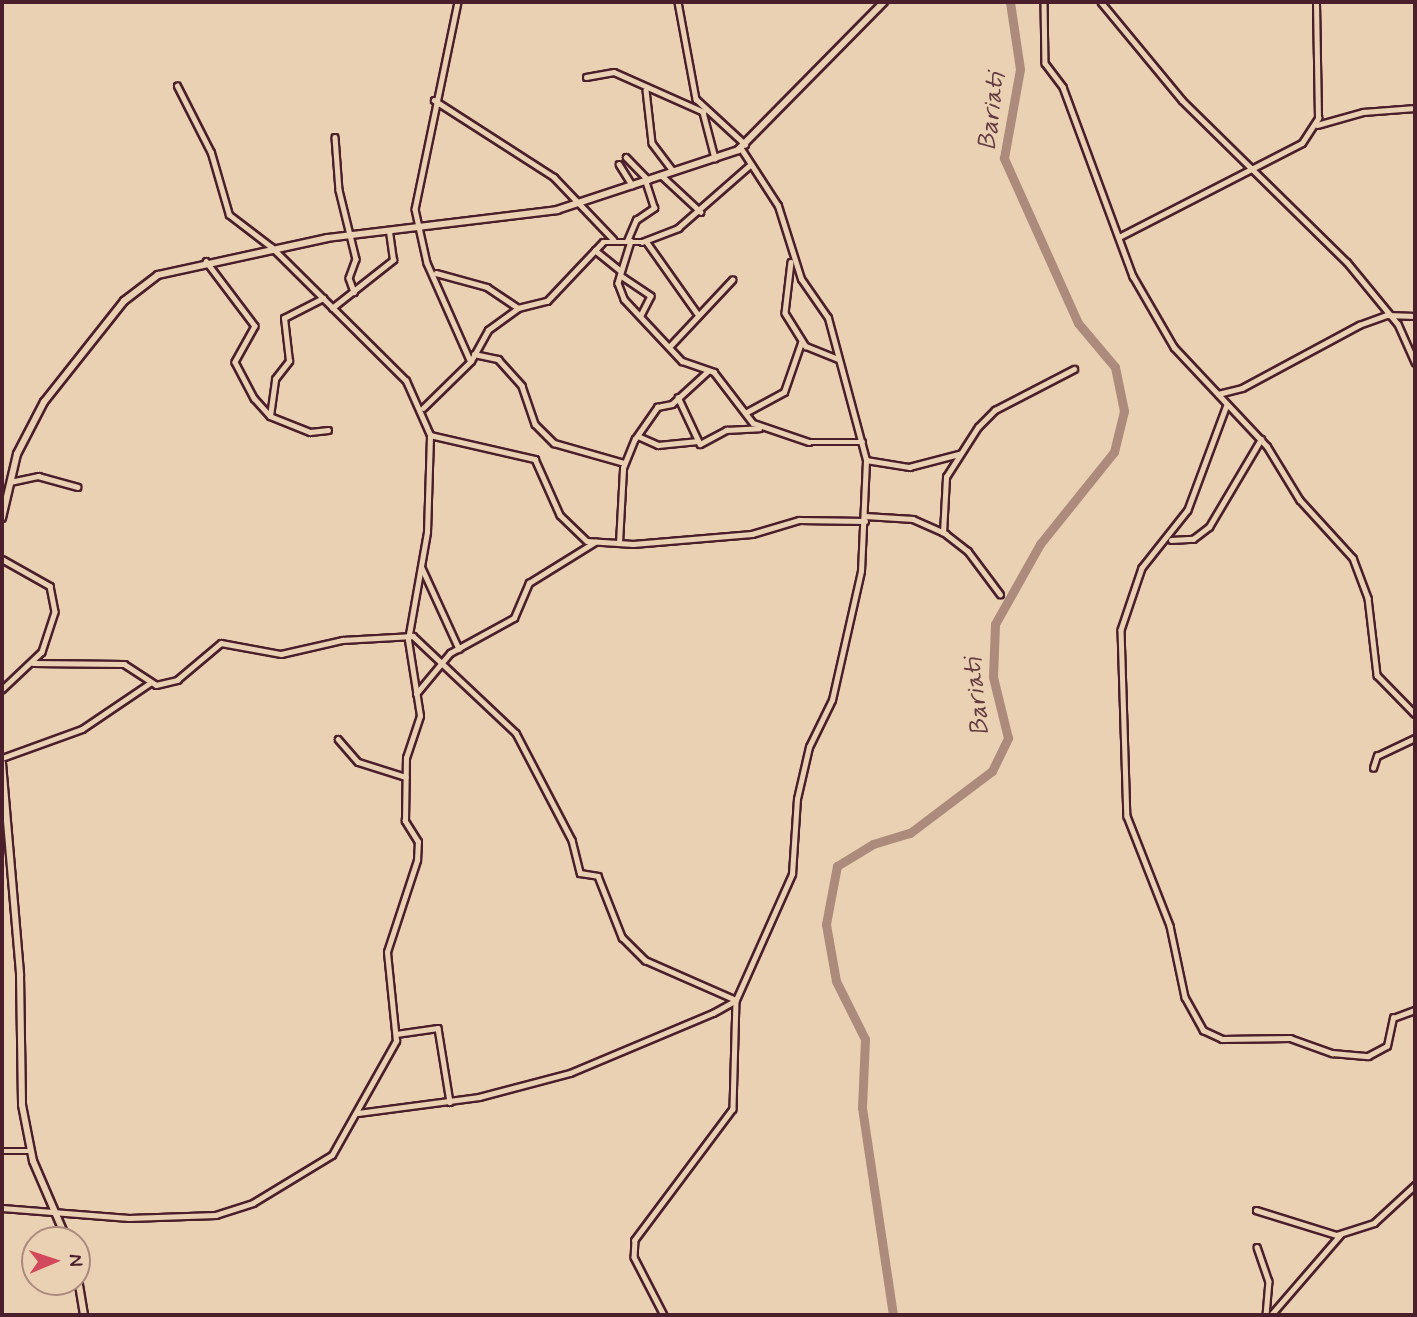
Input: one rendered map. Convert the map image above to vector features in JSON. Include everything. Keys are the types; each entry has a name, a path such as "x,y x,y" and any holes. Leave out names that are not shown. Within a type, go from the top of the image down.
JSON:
{"street":[{"path":"458,2 434,100 415,201 417,227 471,361"},
{"path":"678,2 685,65 709,115"},
{"path":"2,518 9,482 44,402 124,301 158,275 206,261 272,248 581,204 715,158 744,147 884,2"},
{"path":"1044,2 1045,62 1063,87 1121,236 1133,276 1163,330 1227,405 1261,439 1290,486 1361,571 1377,675 1415,714"},
{"path":"1101,2 1182,100 1255,166 1347,262 1387,315 1398,324 1415,362"},
{"path":"1316,2 1317,125"},
{"path":"586,77 614,72 646,89 676,95 709,115 744,147 750,165 778,206 792,259 828,318 866,460 865,519 832,700 809,747 797,799 792,874 736,1000 733,1109 635,1240 634,1257 664,1315"},
{"path":"2,1208 129,1219 230,1212 321,1163 357,1113 396,1034 389,936 412,891 418,846 405,821 407,778 420,716 408,640 422,568 430,435 423,408 406,381 272,248 229,215 211,153 177,86"},
{"path":"646,89 652,143 673,171"},
{"path":"434,100 539,166 581,204 613,240"},
{"path":"1121,236 1302,143 1317,125 1363,111 1415,108"},
{"path":"703,111 715,158"},
{"path":"335,137 349,236 356,259 349,278 354,292"},
{"path":"626,157 647,180 656,203 636,219 620,273 622,295 695,369 709,370 760,428"},
{"path":"619,164 632,186"},
{"path":"423,408 471,361 488,330 518,308 547,301 595,250 613,240 646,240 701,212 750,165"},
{"path":"661,175 701,212"},
{"path":"332,308 393,260 389,231"},
{"path":"646,240 697,313"},
{"path":"595,250 651,296 641,316"},
{"path":"792,259 784,307 801,342 840,359"},
{"path":"206,261 256,327 235,362 270,416 310,432 328,430"},
{"path":"434,272 487,287 518,308"},
{"path":"670,346 697,313 732,280"},
{"path":"270,416 275,379 289,361 284,318 323,298"},
{"path":"1218,394 1387,315 1415,316"},
{"path":"746,412 784,392 801,342"},
{"path":"474,354 498,359 522,386 535,424 554,443 624,463"},
{"path":"943,533 942,491 960,453 995,410 1074,369"},
{"path":"619,543 624,463 638,436 657,407 678,397 709,370"},
{"path":"678,397 698,441"},
{"path":"1227,405 1206,470 1170,540 1142,568 1130,595 1118,641 1119,714 1127,816 1170,926 1189,1004 1213,1036 1290,1038 1353,1057 1383,1051 1393,1018 1415,1010"},
{"path":"638,436 658,445 698,441 708,444 726,430 760,428 809,442 863,442"},
{"path":"430,435 535,459 567,526 596,541 619,543 752,534 799,520 913,519 943,533 968,551 1000,594"},
{"path":"1170,540 1193,539 1209,527 1261,439"},
{"path":"866,460 909,467 960,453"},
{"path":"9,482 38,476 78,487"},
{"path":"416,694 440,664 459,649 514,618 529,583 596,541"},
{"path":"2,559 52,592 54,625 33,663 2,690"},
{"path":"422,568 459,649"},
{"path":"2,758 82,729 150,683 177,680 221,643 281,654 342,640 408,640 415,637 522,741 572,840 580,873 598,876 614,925 635,953 736,1000"},
{"path":"33,663 124,664 150,683"},
{"path":"1373,768 1377,756 1415,738"},
{"path":"338,739 358,762 407,778"},
{"path":"2,763 20,975 22,1105 30,1151 61,1226"},
{"path":"357,1113 450,1101 584,1068 736,1000"},
{"path":"396,1034 438,1028 450,1101"},
{"path":"2,1151 30,1151"},
{"path":"1256,1210 1321,1234 1340,1234 1374,1223 1415,1185"},
{"path":"1269,1315 1340,1234"},
{"path":"1257,1247 1269,1281 1269,1315"},
{"path":"81,1296 84,1315"}],"waterway":[{"name":"Bariati","path":"893,1315 862,1108 865,1039 836,981 826,924 837,866 873,844 910,833 992,771 1008,738 993,677 995,624 1040,544 1114,452 1124,411 1115,367 1078,323 1004,158 1020,69 1010,2"}]}
